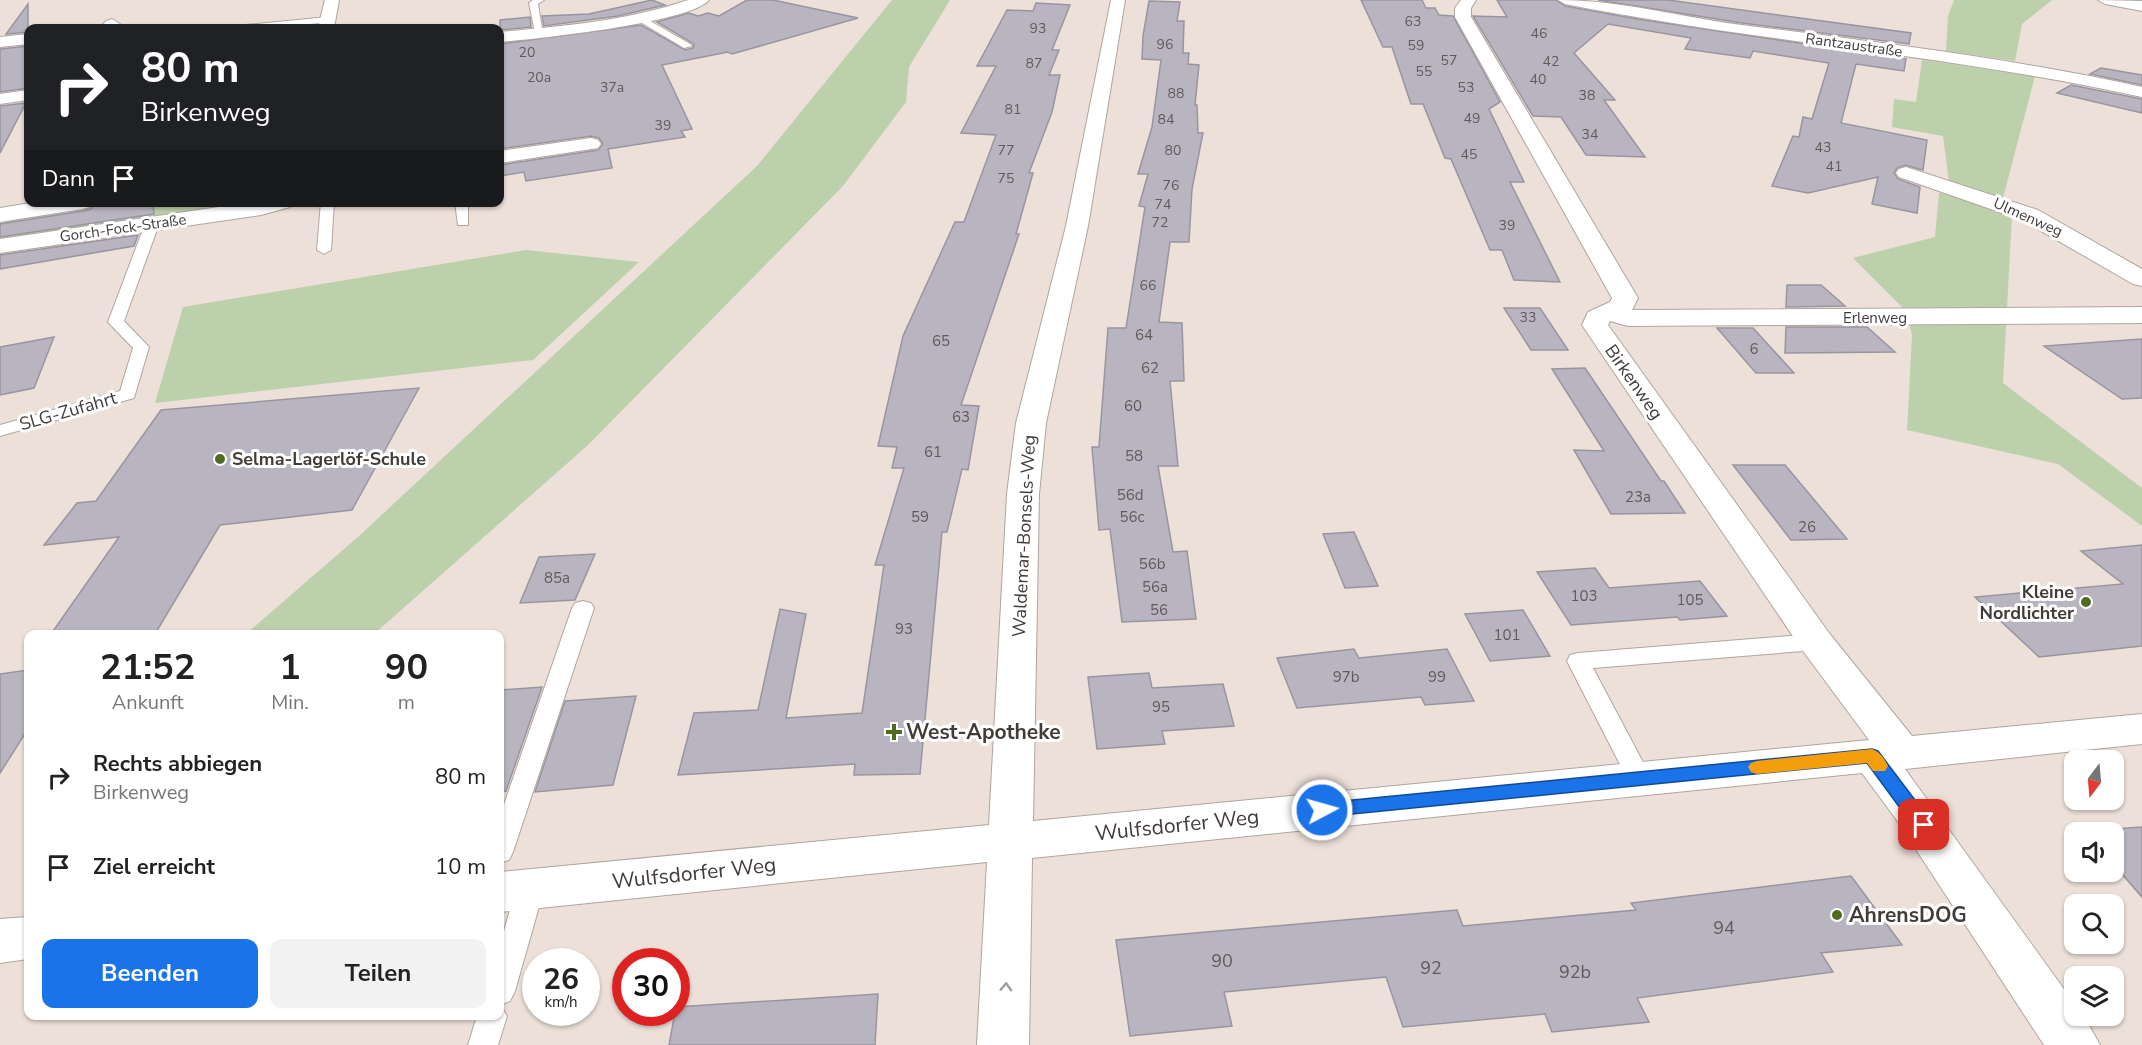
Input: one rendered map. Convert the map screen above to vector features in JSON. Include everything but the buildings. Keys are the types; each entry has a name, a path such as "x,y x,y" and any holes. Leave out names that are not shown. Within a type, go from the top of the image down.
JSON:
{"street":[{"path":"327,24 332,0"},
{"path":"504,37 640,18 702,0"},
{"name":"Waldemar-Bonsels-Weg","path":"1003,1045 1023,494 1030,423 1077,226 1118,0"},
{"name":"Birkenweg","path":"1469,0 1463,8 1464,17 1625,298 1621,307 1597,317 1595,325 1815,642 1887,754 1911,807 2074,1045"},
{"name":"Rantzaustraße","path":"1565,0 1691,22 2032,71 2142,92"},
{"path":"2104,0 2142,6"},
{"path":"0,42 24,39"},
{"path":"0,99 24,96"},
{"path":"504,156 591,144"},
{"name":"Ulmenweg","path":"1906,172 2030,215 2142,279"},
{"name":"Gorch-Fock-Straße","path":"0,214 48,207"},
{"name":"Gorch-Fock-Straße","path":"0,246 252,207"},
{"name":"Erlenweg","path":"1609,313 1628,318 2142,315"},
{"name":"Wulfsdorfer Weg","path":"515,891 2142,729"},
{"path":"0,942 24,939"}],"lane":[{"path":"540,0 533,3 540,33"},
{"path":"640,18 687,46"},
{"path":"324,250 328,207"},
{"path":"462,207 463,222"},
{"name":"SLG-Zufahrt","path":"0,430 128,394 141,347 116,322 152,224"},
{"path":"504,840 583,608"},
{"path":"1640,779 1578,661 1815,642"},
{"path":"504,964 515,891"},
{"path":"483,1045 491,1020"}],"green space":[{"path":"892,0 950,0 909,67 906,102 843,186 588,445 379,630 251,630 359,536 757,166"},
{"path":"1954,0 2052,0 2022,24 2015,61 1946,51 1948,16"},
{"path":"1922,60 2035,76 2003,198 1949,182 1943,136 1892,127 1894,99 1916,102"},
{"path":"1939,193 1972,199 2012,214 2003,383 2142,488 2142,526 2058,464 1907,430 1912,335 1906,311 1853,258 1935,237"},
{"path":"85,207 239,207 0,242 0,219"},
{"path":"526,250 639,262 533,360 155,403 183,307"}],"slow traffic":[{"path":"1757,767 1872,756 1879,766"}],"place":[{"name":"Selma-Lagerlöf-Schule","path":"220,459"},
{"name":"Kleine Nordlichter","path":"2086,602"},
{"name":"West-Apotheke","path":"894,732"},
{"name":"AhrensDOG","path":"1837,915"}],"route":[{"path":"1322,810 1872,756 1924,825"}]}
